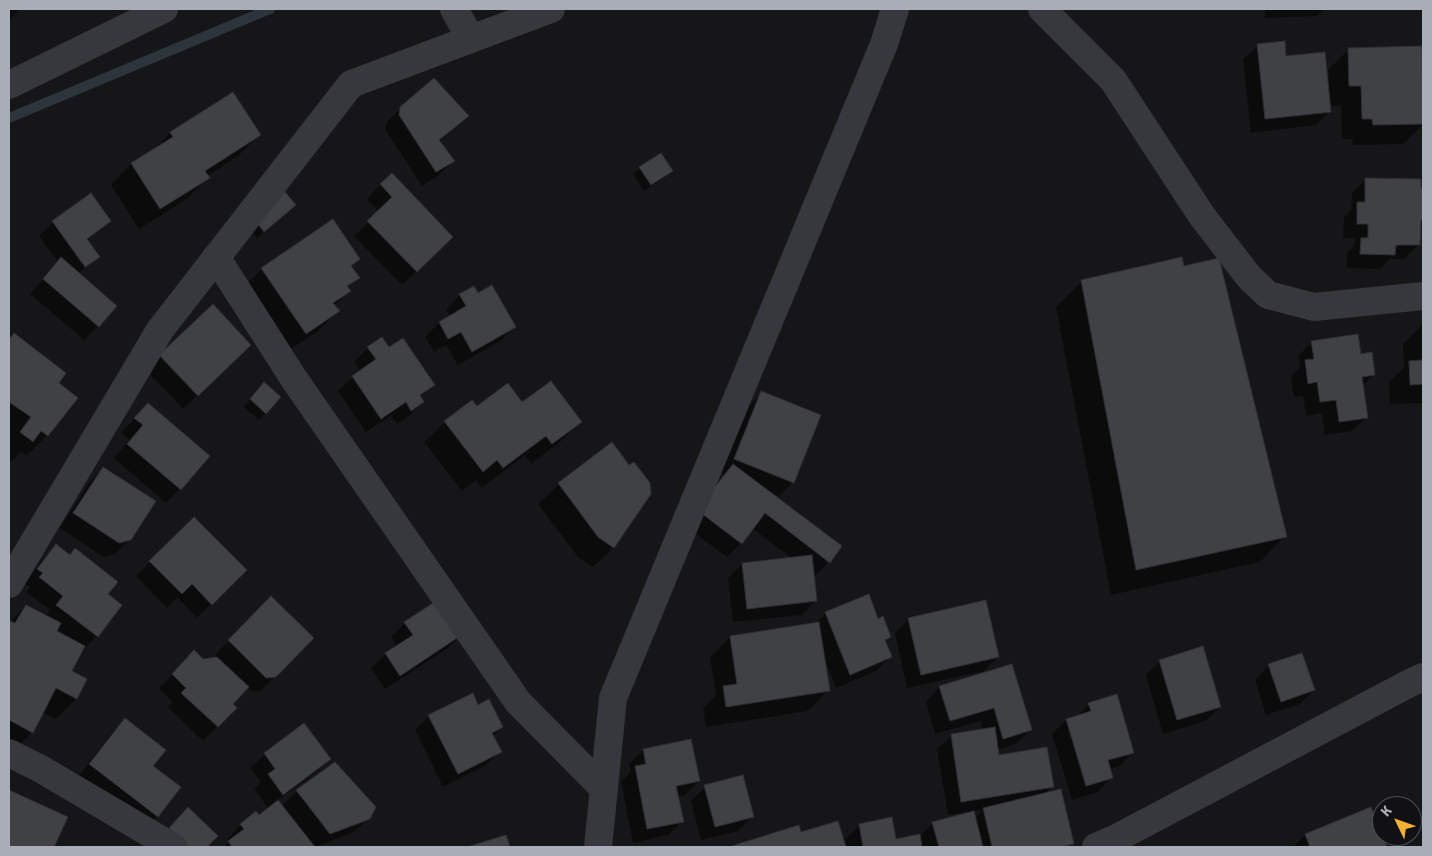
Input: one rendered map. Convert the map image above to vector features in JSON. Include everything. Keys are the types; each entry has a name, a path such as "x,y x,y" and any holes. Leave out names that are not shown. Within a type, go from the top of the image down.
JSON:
{"street":[{"path":"9,86 164,9"},
{"path":"454,9 471,39"},
{"path":"9,584 160,330 351,84 551,9"},
{"path":"598,847 613,698 884,44 895,9"},
{"path":"1042,9 1113,80 1202,216 1250,277 1268,294 1314,307 1423,296"},
{"path":"216,257 294,379 518,702 604,789"},
{"path":"1096,847 1423,677"},
{"path":"9,753 41,769 173,847"}],"building":[{"path":"1285,41 1286,56 1325,52 1331,112 1265,119 1257,44"},
{"path":"1422,46 1423,124 1373,125 1372,119 1362,119 1361,86 1349,86 1348,48"},
{"path":"434,78 469,116 439,140 455,161 436,172 399,115 400,107"},
{"path":"233,92 261,135 205,171 210,178 160,209 131,163 173,137 170,132"},
{"path":"661,153 673,171 651,185 639,167"},
{"path":"392,173 453,237 417,272 367,221 392,197 380,184"},
{"path":"1365,178 1421,179 1421,188 1423,188 1423,220 1421,220 1420,245 1396,245 1395,255 1360,254 1361,238 1368,238 1368,224 1357,224 1357,202 1365,202"},
{"path":"285,192 296,205 264,232 253,217"},
{"path":"91,193 111,221 87,239 100,257 85,267 52,221"},
{"path":"333,219 360,259 351,266 360,278 347,286 351,291 333,303 340,311 306,334 261,268"},
{"path":"61,257 117,306 99,327 43,279"},
{"path":"1182,257 1184,266 1219,258 1287,537 1136,570 1081,280"},
{"path":"492,285 516,327 472,352 461,332 448,339 439,322 466,306 459,294 474,286 478,293"},
{"path":"213,304 251,345 198,396 159,355"},
{"path":"14,333 66,373 59,383 78,398 48,436 41,431 33,442 20,432 31,417 9,402 9,340"},
{"path":"1358,334 1361,354 1372,352 1375,375 1362,377 1368,418 1339,422 1336,400 1320,402 1317,382 1308,384 1305,360 1314,359 1311,341"},
{"path":"382,337 389,347 403,338 435,385 420,395 424,402 411,411 406,402 381,419 352,376 376,359 367,347"},
{"path":"1423,360 1423,384 1410,385 1409,361"},
{"path":"551,381 582,422 552,444 546,436 503,468 497,460 483,472 444,421 472,400 477,406 508,383 522,402"},
{"path":"264,382 281,397 266,414 250,399"},
{"path":"761,391 821,415 794,483 734,459"},
{"path":"148,403 210,456 181,490 127,444 143,425 134,418"},
{"path":"612,442 629,465 634,462 650,483 651,494 614,548 598,537 558,483"},
{"path":"733,464 842,546 830,563 765,513 742,544 697,510"},
{"path":"103,467 156,501 131,540 119,543 73,513"},
{"path":"194,517 247,570 212,605 192,584 182,594 149,561"},
{"path":"56,544 70,555 75,548 118,582 108,594 122,605 98,637 56,605 63,596 39,577 43,573 37,569"},
{"path":"812,555 817,601 747,609 742,563"},
{"path":"869,594 878,619 883,616 891,637 885,640 892,657 850,675 825,612"},
{"path":"271,596 314,638 276,677 266,678 228,640"},
{"path":"439,599 463,634 400,676 385,653 413,635 404,622"},
{"path":"986,600 999,657 921,675 908,618"},
{"path":"26,605 61,623 57,631 85,646 72,671 87,679 77,699 56,688 33,733 9,720 9,624 10,621 15,623"},
{"path":"819,622 830,691 726,707 723,686 737,684 730,636"},
{"path":"1203,646 1221,707 1177,720 1159,660"},
{"path":"194,650 203,659 217,657 249,687 233,704 237,708 218,727 181,693 186,688 172,674"},
{"path":"1302,653 1315,690 1281,702 1268,664"},
{"path":"1012,664 1032,730 1003,739 994,708 950,721 939,686"},
{"path":"473,693 478,705 489,699 503,727 492,733 502,752 458,774 428,715"},
{"path":"1117,694 1134,753 1108,760 1113,778 1086,786 1066,719 1091,711 1088,703"},
{"path":"125,718 166,750 153,766 181,787 158,817 89,764"},
{"path":"304,723 331,759 283,795 268,774 275,769 264,753"},
{"path":"995,727 999,755 1047,747 1054,787 961,802 951,734"},
{"path":"691,739 700,781 676,786 684,822 647,829 635,766 646,764 643,749"},
{"path":"335,762 376,807 370,819 330,834 296,790"},
{"path":"743,775 754,817 715,827 704,785"},
{"path":"1061,789 1074,844 1061,847 992,847 983,808"},
{"path":"9,790 68,817 54,847 9,847"},
{"path":"278,800 315,847 232,847 228,841 244,829 240,824 256,811 259,815"},
{"path":"188,807 218,836 207,847 189,847 169,828"},
{"path":"1371,807 1372,846 1387,847 1310,847 1305,834"},
{"path":"974,811 983,847 939,847 932,822"},
{"path":"892,817 896,839 920,834 922,847 863,847 859,824"},
{"path":"838,821 846,847 732,846 799,825 801,832"},
{"path":"506,835 510,847 467,847"}],"waterway":[{"path":"9,118 270,9"}]}
